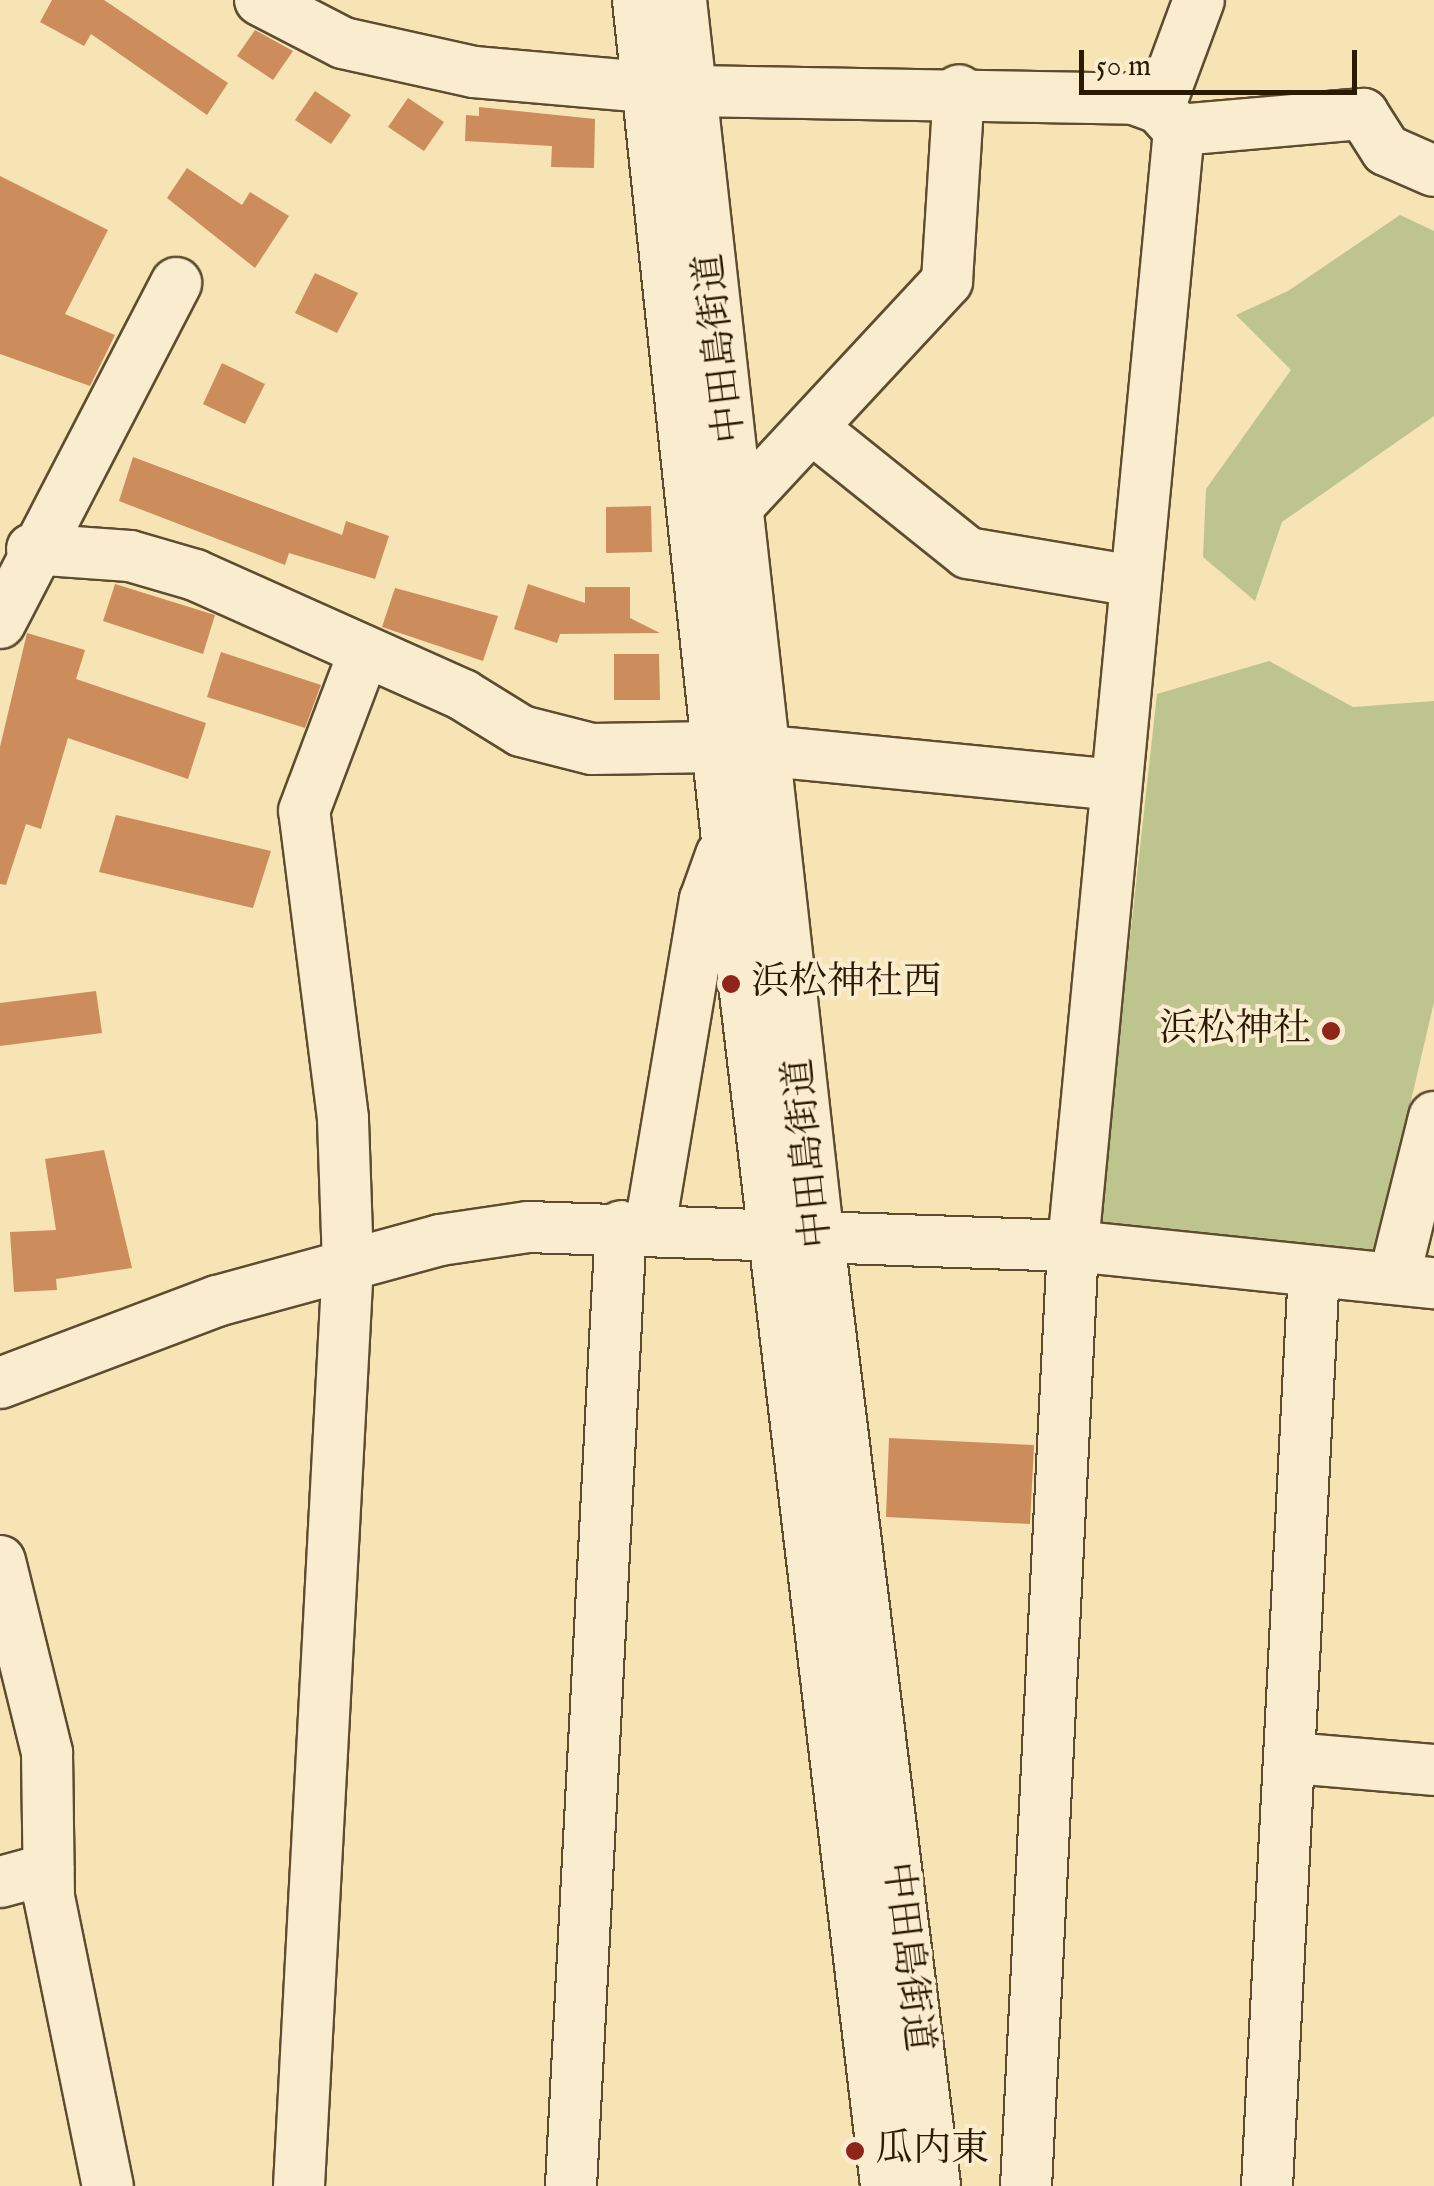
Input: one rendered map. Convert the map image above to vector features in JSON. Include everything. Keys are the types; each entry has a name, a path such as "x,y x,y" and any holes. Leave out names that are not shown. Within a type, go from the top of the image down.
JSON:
{"street":[{"path":"260,0 343,42 474,72 670,89 960,90 1134,99 1169,119 1363,114 1386,150 1434,172"},
{"name":"中田島街道","path":"638,0 670,89 740,504 769,751 798,1232 886,2186"},
{"name":"中田島街道","path":"681,0 670,89 726,840 798,1232 936,2186"},
{"path":"1026,2186 1073,1246 1134,581 1169,119 1199,0"},
{"path":"740,504 947,281 960,90"},
{"path":"0,622 32,549 176,283"},
{"path":"812,428 968,553 1134,581"},
{"path":"32,549 130,556 196,574 362,655 463,696 520,731 592,748 718,747"},
{"path":"299,2186 348,1264 343,1118 304,812 362,655"},
{"path":"769,751 1115,785"},
{"path":"571,2186 635,1227 705,900 726,840"},
{"path":"0,1382 217,1301 348,1264 492,1232 635,1227 1073,1246 1414,1280 1434,1116"},
{"path":"1266,2186 1292,1758 1314,1271"},
{"path":"0,1561 47,1752 48,1868 108,2186"},
{"path":"1292,1758 1434,1770"},
{"path":"0,1882 48,1868"}],"green space":[{"path":"1400,215 1434,231 1434,416 1282,522 1255,601 1203,557 1206,489 1291,370 1236,315 1288,291"},
{"path":"1269,661 1353,707 1434,701 1434,1002 1375,1255 1098,1228 1157,694"}],"building":[{"path":"52,0 104,0 228,83 207,115 91,34 84,46 40,22"},
{"path":"255,30 293,51 273,80 237,56"},
{"path":"315,91 351,115 331,144 295,120"},
{"path":"408,98 444,122 424,151 388,127"},
{"path":"479,107 595,119 594,168 551,167 552,146 465,141 466,115 479,116"},
{"path":"187,168 242,205 250,192 289,216 255,268 167,198"},
{"path":"0,176 108,230 65,314 115,335 90,386 0,354"},
{"path":"315,273 358,293 337,333 295,313"},
{"path":"222,363 265,384 245,424 203,404"},
{"path":"133,457 342,535 346,521 389,536 375,579 289,553 285,565 119,501"},
{"path":"651,506 652,552 606,553 606,507"},
{"path":"115,584 215,615 203,654 103,621"},
{"path":"528,584 585,603 585,587 630,587 630,618 660,633 560,634 557,643 514,629"},
{"path":"395,588 498,616 483,661 382,627"},
{"path":"27,633 85,650 76,679 206,723 188,779 68,738 41,829 26,824 6,885 0,884 0,747"},
{"path":"221,652 321,685 305,728 207,697"},
{"path":"614,654 659,654 660,700 614,700"},
{"path":"116,815 271,851 253,908 99,872"},
{"path":"96,991 102,1033 0,1046 0,1003"},
{"path":"104,1150 132,1268 56,1279 57,1290 14,1292 10,1232 56,1230 45,1159"},
{"path":"889,1438 1034,1445 1030,1524 886,1517"}],"place":[{"name":"浜松神社西","path":"731,984"},
{"name":"浜松神社","path":"1331,1031"},
{"name":"瓜内東","path":"855,2151"}]}
